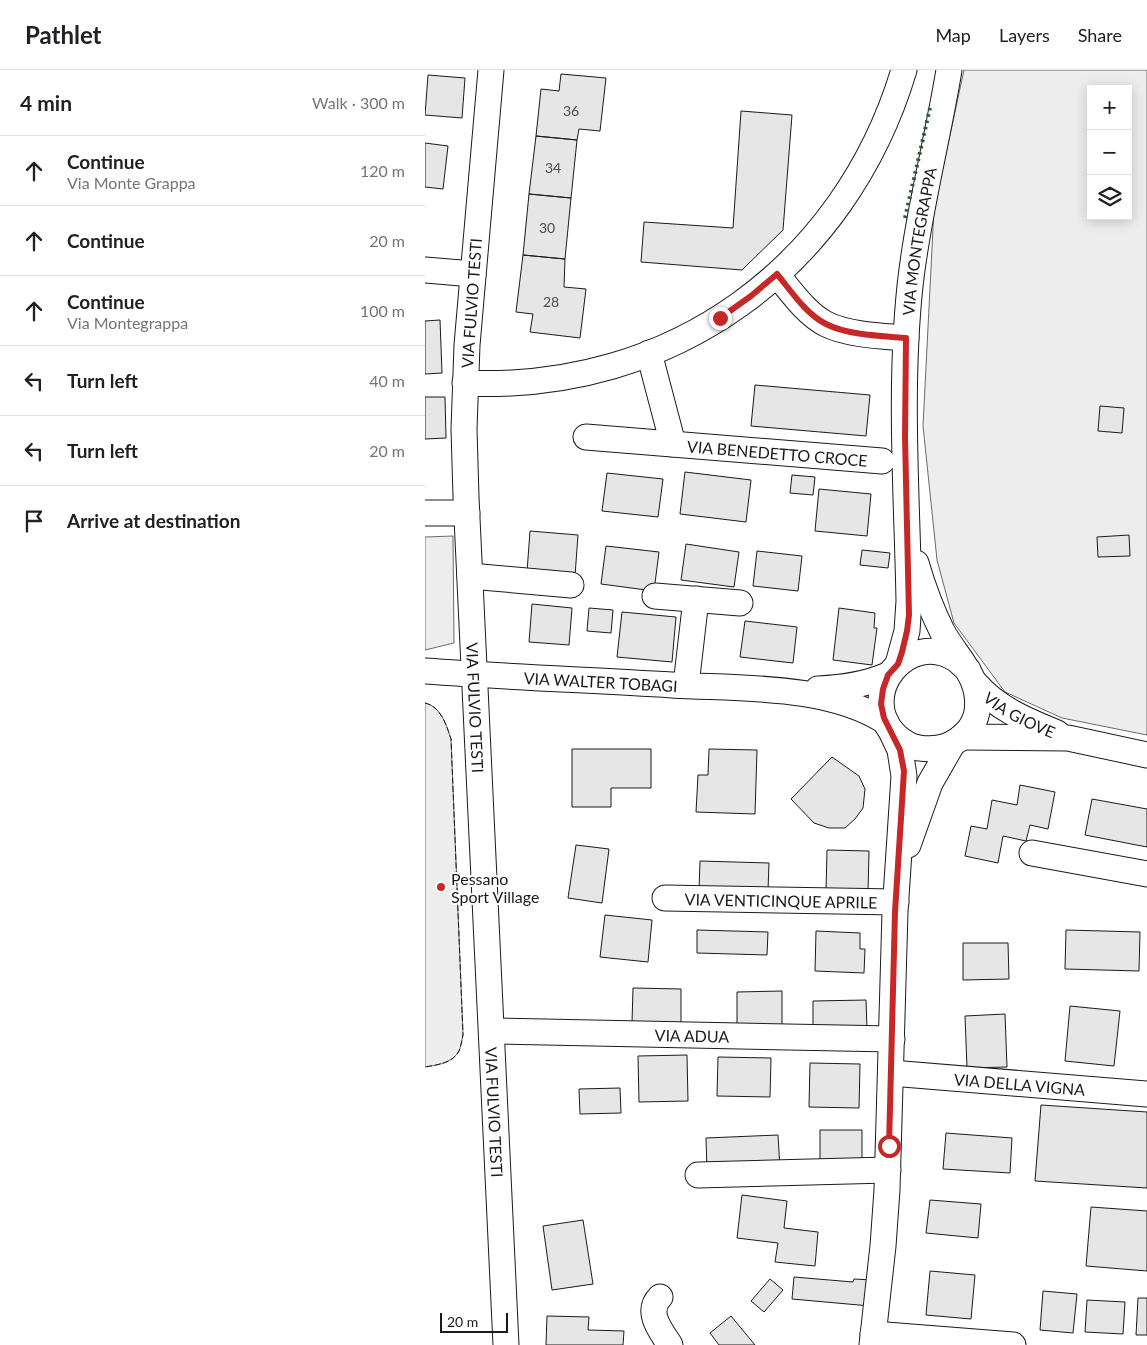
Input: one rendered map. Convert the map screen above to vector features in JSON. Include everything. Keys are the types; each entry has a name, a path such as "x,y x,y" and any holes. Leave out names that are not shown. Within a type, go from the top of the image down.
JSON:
{"street":[{"name":"VIA FULVIO TESTI","path":"491,70 473,274 465,383 464,429 506,1345"},
{"path":"465,383 503,384 551,380 594,372 649,353 679,340 720,318 751,296 777,274 818,233 851,189 883,130 905,70"},
{"name":"VIA MONTEGRAPPA","path":"893,670 905,640 909,615 905,437 906,338 911,278 919,218 949,70"},
{"path":"425,270 473,274"},
{"path":"777,274 810,311 827,324 850,331 906,338"},
{"name":"VIA BENEDETTO CROCE","path":"649,353 673,444"},
{"name":"VIA BENEDETTO CROCE","path":"586,437 882,461"},
{"path":"425,513 467,513"},
{"name":"VIA MONTEGRAPPA","path":"908,535 923,586 935,616 949,643 972,677"},
{"path":"470,576 571,585"},
{"path":"655,596 740,603"},
{"path":"686,686 696,600"},
{"path":"889,726 902,741 915,748 930,750 945,748 969,730 977,716 979,700 972,677 956,660 942,653 926,652 911,656 893,670 883,689 881,704 889,726 900,750 904,771 897,875 883,1246 873,1340 1013,1345"},
{"name":"VIA WALTER TOBAGI","path":"425,670 778,691 843,701 872,713 889,726"},
{"name":"VIA WALTER TOBAGI","path":"778,691 845,687 870,682 893,670"},
{"name":"VIA GIOVE","path":"972,677 991,700 1013,714 1068,738 1147,755"},
{"name":"VIA GIOVE","path":"957,740 1068,738"},
{"path":"897,875 927,790 957,740"},
{"path":"1032,852 1147,874"},
{"name":"VIA VENTICINQUE APRILE","path":"665,898 896,902"},
{"name":"VIA ADUA","path":"492,1031 892,1039"},
{"name":"VIA DELLA VIGNA","path":"891,1073 1147,1094"},
{"path":"698,1175 887,1170"},
{"path":"660,1297 654,1308 654,1318 670,1345"}],"shaded area":[{"path":"964,70 1147,70 1147,735 1062,718 1005,692 954,623 937,560 923,426 934,209"},
{"path":"453,536 454,643 425,650 425,537"},
{"name":"Pessano Sport Village","path":"425,703 431,705 439,712 451,739 463,1034 459,1051 453,1058 444,1063 425,1067"}],"building":[{"path":"561,74 606,78 600,131 579,129 577,140 536,136 541,89 559,91"},
{"path":"428,75 465,78 462,118 425,115"},
{"path":"741,111 792,115 783,230 742,270 641,262 644,222 733,228"},
{"path":"536,136 577,140 571,198 529,194"},
{"path":"425,143 448,146 443,189 425,187"},
{"path":"529,194 571,198 565,259 523,255"},
{"path":"523,255 565,259 564,287 586,289 580,338 530,332 533,314 516,312"},
{"path":"440,320 442,373 425,374 425,321"},
{"path":"755,385 870,395 866,436 751,426"},
{"path":"425,397 445,397 446,438 425,439"},
{"path":"1100,406 1124,408 1122,433 1098,431"},
{"path":"685,472 751,480 746,522 680,514"},
{"path":"607,473 663,479 658,517 602,511"},
{"path":"792,475 815,477 813,495 790,493"},
{"path":"819,489 871,494 867,536 815,531"},
{"path":"530,531 578,535 575,576 527,572"},
{"path":"1129,535 1130,556 1098,557 1097,537"},
{"path":"686,544 739,552 734,587 681,580"},
{"path":"606,546 659,552 654,591 601,584"},
{"path":"862,550 890,553 888,568 860,565"},
{"path":"757,551 802,556 798,591 753,586"},
{"path":"532,604 572,608 569,645 529,642"},
{"path":"589,608 613,610 611,633 587,631"},
{"path":"839,608 875,613 874,628 877,628 872,665 833,660"},
{"path":"622,612 676,617 672,662 617,657"},
{"path":"745,621 797,627 793,663 740,657"},
{"path":"572,749 651,749 651,788 611,788 611,807 572,807"},
{"path":"709,749 757,750 755,814 696,812 698,775 708,775"},
{"path":"832,757 859,776 865,789 863,808 845,828 829,828 814,823 791,799"},
{"path":"1020,785 1055,792 1048,829 1030,825 1026,841 1003,836 998,863 965,856 971,826 987,829 992,800 1017,805"},
{"path":"1092,799 1147,809 1147,847 1085,835"},
{"path":"576,845 609,849 602,903 568,898"},
{"path":"827,850 869,851 868,892 826,891"},
{"path":"700,861 769,863 768,891 699,890"},
{"path":"605,915 652,920 648,962 600,957"},
{"path":"697,930 768,932 767,955 697,953"},
{"path":"1066,930 1140,932 1139,971 1065,969"},
{"path":"816,931 860,933 860,949 865,949 864,973 815,971"},
{"path":"963,943 1008,943 1009,979 963,980"},
{"path":"633,988 681,989 681,1024 632,1023"},
{"path":"782,991 782,1028 737,1028 737,992"},
{"path":"866,1000 867,1028 813,1028 813,1001"},
{"path":"1070,1006 1120,1011 1114,1066 1065,1061"},
{"path":"1005,1014 1007,1067 967,1068 965,1016"},
{"path":"687,1055 688,1101 639,1102 638,1056"},
{"path":"718,1057 771,1058 770,1097 717,1096"},
{"path":"810,1063 860,1064 859,1108 809,1107"},
{"path":"620,1088 621,1113 580,1114 579,1089"},
{"path":"1041,1105 1147,1112 1147,1188 1035,1181"},
{"path":"820,1130 862,1130 862,1166 820,1167"},
{"path":"946,1133 1012,1138 1010,1173 943,1169"},
{"path":"778,1135 780,1168 707,1171 706,1138"},
{"path":"742,1195 787,1201 784,1228 818,1232 815,1266 775,1262 778,1243 737,1238"},
{"path":"930,1200 981,1204 978,1238 926,1233"},
{"path":"1091,1207 1147,1211 1147,1271 1086,1266"},
{"path":"583,1220 593,1284 552,1290 543,1226"},
{"path":"930,1271 975,1275 971,1319 926,1315"},
{"path":"794,1277 853,1282 854,1279 872,1280 870,1306 792,1299"},
{"path":"770,1279 783,1290 764,1312 751,1301"},
{"path":"1043,1291 1077,1294 1073,1333 1040,1330"},
{"path":"1138,1298 1147,1298 1147,1335 1136,1335"},
{"path":"1087,1300 1125,1302 1123,1334 1085,1332"},
{"path":"547,1316 589,1317 588,1330 624,1331 623,1345 546,1345"},
{"path":"731,1316 755,1345 719,1345 710,1333"}],"hedge":[{"path":"905,218 930,108"}],"fence":[{"path":"425,703 431,705 439,712 451,739 463,1035 459,1051 453,1058 444,1063 425,1067"}],"place":[{"name":"Pessano Sport Village","path":"441,887"}],"route":[{"path":"720,318 751,296 777,274 810,311 827,324 850,331 906,338 905,437 909,615 902,652 898,664 888,675 883,689 881,704 884,718 900,750 904,771 895,912 889,1146"}]}
